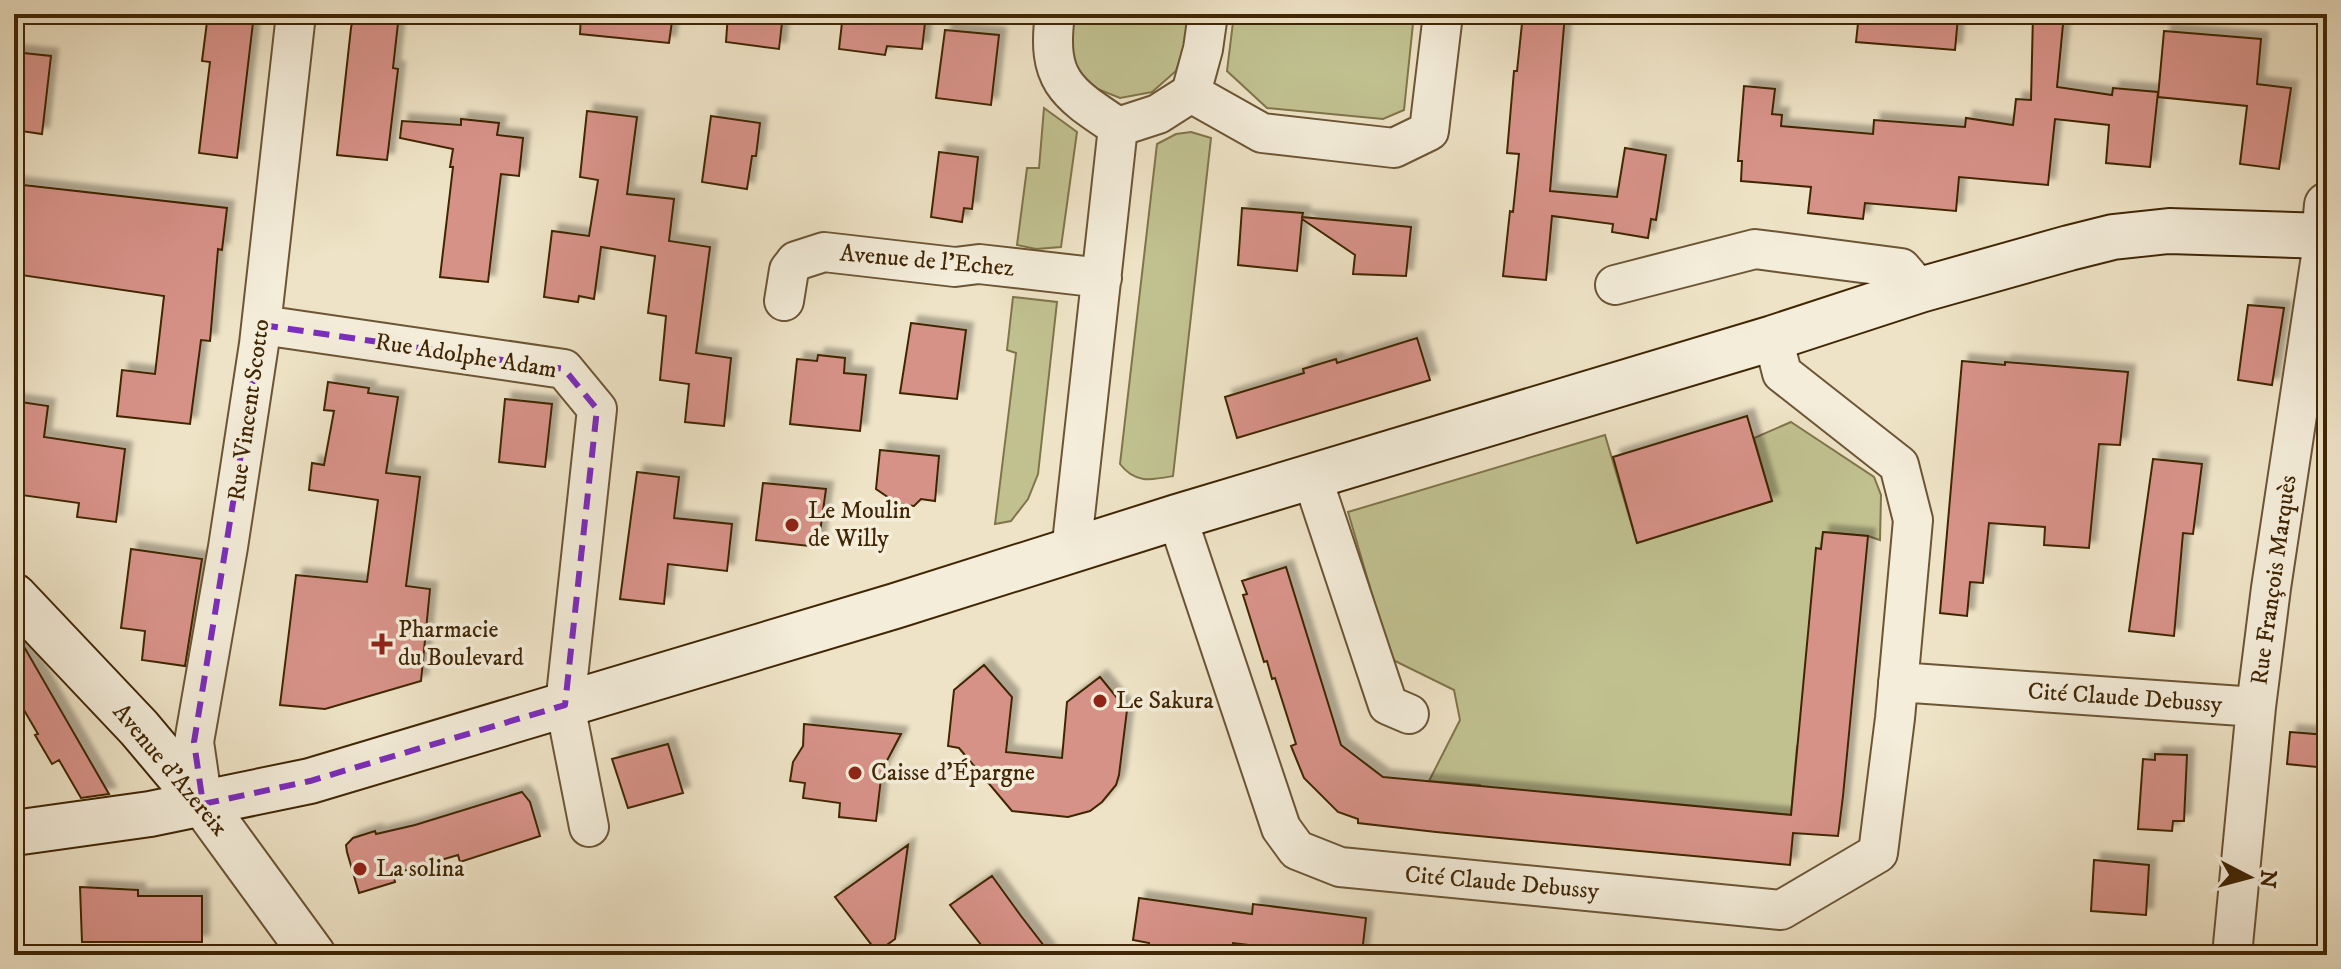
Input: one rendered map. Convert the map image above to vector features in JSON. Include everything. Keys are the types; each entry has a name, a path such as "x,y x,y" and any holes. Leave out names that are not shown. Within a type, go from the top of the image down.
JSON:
{"main road":[{"path":"14,833 150,814 310,781 1773,338 1920,290 2069,248 2139,234 2326,226"},
{"name":"Avenue d'Azereix","path":"14,596 139,728 203,804 313,955"}],"street":[{"name":"Rue Vincent Scotto","path":"203,804 194,742 262,325 296,14"},
{"path":"1055,14 1052,33 1054,60 1063,84 1086,106 1118,127"},
{"path":"1118,127 1158,114 1191,93 1203,49 1208,14"},
{"path":"1191,93 1262,133 1394,148 1429,131 1443,14"},
{"path":"1071,552 1118,127"},
{"name":"Rue François Marquès","path":"2232,955 2271,588 2326,226"},
{"path":"1615,285 1755,249 1901,268 1920,290"},
{"name":"Avenue de l'Echez","path":"784,301 789,270 796,261 824,252 955,267 979,264 1102,278"},
{"name":"Rue Adolphe Adam","path":"262,325 564,369 597,409 565,705 589,827"},
{"name":"Cité Claude Debussy","path":"1177,517 1281,828 1297,850 1340,867 1781,910 1878,853 1913,520 1899,465 1782,373 1773,338"},
{"path":"1312,477 1388,705 1409,714"},
{"name":"Cité Claude Debussy","path":"1898,682 2256,707"}],"highlighted area":[{"path":"262,325 564,369 597,409 565,705 310,781 203,804 194,742"}],"green space":[{"path":"1068,14 1189,14 1186,40 1176,71 1152,92 1120,98 1090,86 1070,61"},
{"path":"1234,14 1414,14 1404,110 1383,119 1267,108 1227,71"},
{"path":"1044,108 1077,132 1061,247 1036,249 1017,245 1027,168 1039,168"},
{"path":"1191,132 1211,138 1173,476 1144,479 1132,475 1120,464 1157,144 1176,134"},
{"path":"1013,297 1057,302 1038,474 1028,499 1011,521 995,524 1016,353 1007,350"},
{"path":"1791,422 1874,477 1881,495 1880,540 1823,532 1821,549 1817,549 1801,746 1797,746 1791,815 1480,789 1480,785 1429,781 1460,720 1454,690 1391,659 1348,512 1605,435 1637,543 1772,501 1754,438"}],"building":[{"path":"208,14 254,14 237,158 199,153 210,62 202,61"},
{"path":"354,14 399,14 393,68 398,69 387,160 337,155"},
{"path":"581,14 673,14 669,43 580,34"},
{"path":"728,14 783,14 779,49 726,42"},
{"path":"843,14 926,14 922,49 887,46 885,55 839,49"},
{"path":"1523,14 1565,14 1550,191 1617,197 1625,148 1666,155 1656,220 1651,219 1648,238 1612,232 1613,224 1552,216 1546,280 1503,276 1519,154 1507,153 1514,71 1517,71"},
{"path":"1859,14 1958,17 1955,50 1856,42"},
{"path":"2033,14 2064,14 2057,87 2112,95 2113,88 2158,92 2150,167 2106,163 2109,125 2055,119 2048,185 1959,177 1956,211 1865,203 1863,219 1808,213 1811,187 1741,181 1742,161 1738,161 1744,86 1775,89 1772,114 1782,115 1781,126 1873,134 1874,120 1965,127 1966,118 2013,125 2016,99 2031,100"},
{"path":"945,30 999,35 991,105 936,98"},
{"path":"2164,31 2261,39 2257,84 2291,88 2279,169 2240,164 2247,106 2158,97"},
{"path":"14,52 51,56 42,134 14,130"},
{"path":"587,111 637,117 627,194 674,199 669,241 710,247 696,353 731,358 724,426 685,422 689,384 660,380 666,316 648,313 655,256 601,247 594,299 579,296 578,302 544,297 552,231 589,236 598,180 580,177"},
{"path":"711,116 760,123 756,156 752,156 747,189 702,182"},
{"path":"461,119 499,123 497,135 523,138 519,176 501,174 488,282 440,277 453,149 400,138 402,121 461,125"},
{"path":"939,152 978,157 972,209 964,208 962,222 931,217"},
{"path":"14,184 227,208 222,250 218,249 210,341 201,340 190,424 117,416 122,370 155,374 164,296 14,274"},
{"path":"1242,208 1411,227 1406,276 1353,274 1355,255 1302,219 1297,271 1238,265"},
{"path":"2248,305 2284,308 2272,385 2238,380"},
{"path":"911,323 966,330 957,399 900,393"},
{"path":"1417,338 1430,380 1237,438 1225,397 1304,373 1303,369 1336,359 1337,363"},
{"path":"818,355 845,358 844,373 866,375 860,431 790,424 797,359 817,361"},
{"path":"1962,361 2128,372 2120,445 2099,444 2089,548 2044,545 2045,527 1989,523 1983,583 1970,582 1967,616 1940,613"},
{"path":"328,382 369,388 368,393 398,397 386,473 420,477 406,586 430,589 421,681 325,709 280,705 296,575 367,582 378,500 309,490 312,463 324,465 334,411 324,410"},
{"path":"505,399 552,404 545,467 499,462"},
{"path":"14,401 48,406 44,437 125,449 116,522 77,517 79,503 14,494"},
{"path":"1747,416 1772,501 1637,543 1613,457"},
{"path":"880,450 939,456 935,501 921,499 914,506 898,504 876,489"},
{"path":"2153,459 2202,464 2193,534 2183,533 2174,636 2129,631"},
{"path":"637,472 679,477 674,518 732,524 727,571 668,564 664,604 620,599"},
{"path":"763,483 826,489 818,547 756,540"},
{"path":"1823,532 1868,536 1843,796 1838,836 1793,833 1790,865 1358,823 1358,819 1338,812 1304,778 1291,746 1296,744 1275,678 1272,679 1267,661 1264,662 1243,595 1247,594 1242,581 1286,567 1341,745 1383,777 1791,815 1816,548 1821,549"},
{"path":"131,549 202,559 185,666 142,660 145,631 121,628"},
{"path":"14,632 109,794 81,798 59,760 52,764 14,693"},
{"path":"984,665 1012,697 1006,752 1062,758 1067,702 1100,677 1127,710 1119,775 1116,785 1102,802 1090,811 1068,817 1012,811 959,748 948,746 954,690"},
{"path":"804,724 901,734 882,770 876,821 839,817 840,803 803,798 805,783 790,781 793,762 803,746"},
{"path":"2290,732 2327,735 2327,768 2287,764"},
{"path":"668,744 683,793 628,808 612,759"},
{"path":"2155,754 2187,755 2184,821 2173,821 2172,831 2138,829 2143,759 2155,760"},
{"path":"522,792 530,802 540,836 460,862 458,855 393,874 395,882 359,893 346,845 353,838 415,825"},
{"path":"908,845 895,939 877,952 835,897"},
{"path":"2094,860 2149,865 2146,915 2091,911"},
{"path":"992,876 1051,955 989,955 950,905"},
{"path":"80,887 138,890 138,896 202,896 202,942 82,942"},
{"path":"1139,898 1252,914 1253,904 1366,918 1362,953 1345,950 1344,955 1314,955 1233,943 1232,955 1179,955 1148,951 1149,943 1133,940"}],"place":[{"name":"Le Moulin de Willy","path":"792,525"},
{"name":"Pharmacie du Boulevard","path":"382,644"},
{"name":"Le Sakura","path":"1100,701"},
{"name":"Caisse d'Épargne","path":"855,773"},
{"name":"La solina","path":"360,869"}]}
